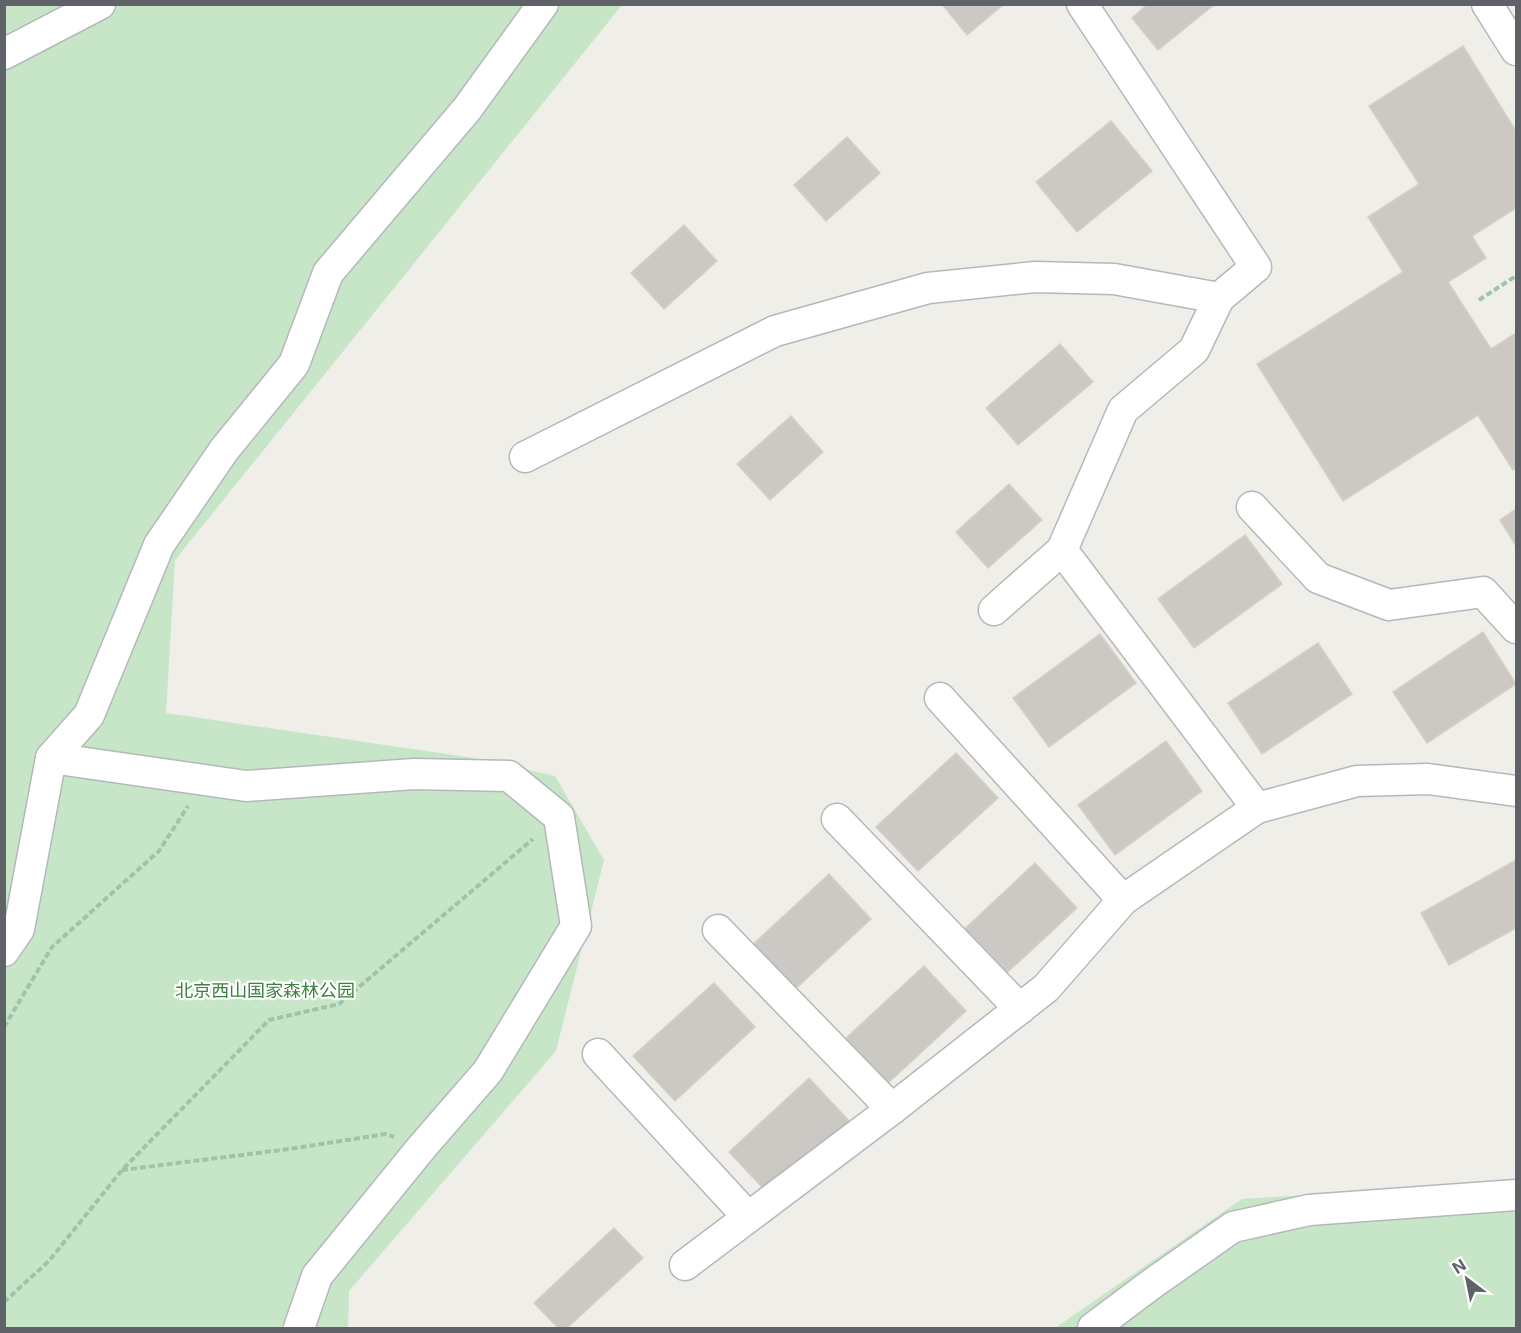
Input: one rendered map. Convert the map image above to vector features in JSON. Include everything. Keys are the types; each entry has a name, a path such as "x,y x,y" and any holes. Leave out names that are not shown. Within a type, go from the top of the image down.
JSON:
{"street":[{"path":"4,54 100,4"},
{"path":"4,951 19,929 51,758 89,715 159,545 224,450 294,364 328,273 467,109 543,4"},
{"path":"994,610 1062,550 1123,410 1194,350 1220,298 1256,267 1082,4"},
{"path":"1486,4 1516,50"},
{"path":"525,456 776,331 928,288 1046,277 1114,279 1220,298"},
{"path":"1252,507 1318,578 1389,605 1483,592 1516,628"},
{"path":"1062,550 1257,808"},
{"path":"940,698 1123,900"},
{"path":"51,758 246,786 414,774 509,776 559,817 576,927 488,1071 422,1147 317,1276 299,1329"},
{"path":"685,1265 892,1109 1046,988 1123,900 1257,808 1356,781 1428,778 1516,791"},
{"path":"837,819 1020,1009"},
{"path":"718,930 892,1109"},
{"path":"598,1054 748,1217"},
{"path":"1093,1329 1153,1283 1233,1227 1309,1210 1516,1195"}],"path":[{"path":"1479,300 1516,276"},
{"path":"4,1027 52,947 159,851 205,780"},
{"path":"4,1302 49,1261 122,1170 269,1020 339,1004 559,817"},
{"path":"122,1170 386,1134 422,1147"}],"green space":[{"name":"北京西山国家森林公园","path":"5,5 622,5 175,560 166,713 474,758 555,776 604,860 556,1051 349,1291 348,1328 5,1328"},
{"path":"1516,1181 1516,1328 1055,1328 1242,1199"}],"building":[{"path":"942,4 1004,4 967,35"},
{"path":"1148,4 1215,4 1158,50 1132,18"},
{"path":"1463,46 1516,131 1516,208 1472,236 1486,258 1448,282 1491,349 1516,333 1516,468 1513,470 1478,415 1343,501 1257,364 1403,272 1368,217 1419,184 1369,106"},
{"path":"1111,121 1152,171 1077,232 1036,182"},
{"path":"847,137 880,173 826,221 794,185"},
{"path":"684,225 717,261 664,309 631,273"},
{"path":"1060,344 1093,382 1018,445 986,408"},
{"path":"791,416 823,452 770,500 737,464"},
{"path":"1009,484 1042,520 988,568 956,532"},
{"path":"1516,509 1516,546 1500,520"},
{"path":"1245,535 1282,584 1194,648 1158,599"},
{"path":"1483,632 1516,684 1427,743 1393,692"},
{"path":"1100,634 1136,683 1049,747 1013,698"},
{"path":"1318,643 1352,694 1262,754 1228,703"},
{"path":"1166,741 1202,791 1115,855 1078,805"},
{"path":"956,753 998,798 918,871 876,827"},
{"path":"1516,860 1516,928 1449,965 1421,913"},
{"path":"1035,863 1077,908 997,982 956,937"},
{"path":"829,874 871,919 791,993 749,948"},
{"path":"924,966 966,1011 886,1085 845,1039"},
{"path":"714,983 755,1027 675,1101 633,1056"},
{"path":"809,1078 851,1123 771,1197 729,1152"},
{"path":"614,1228 643,1258 567,1328 558,1328 534,1303"}]}
